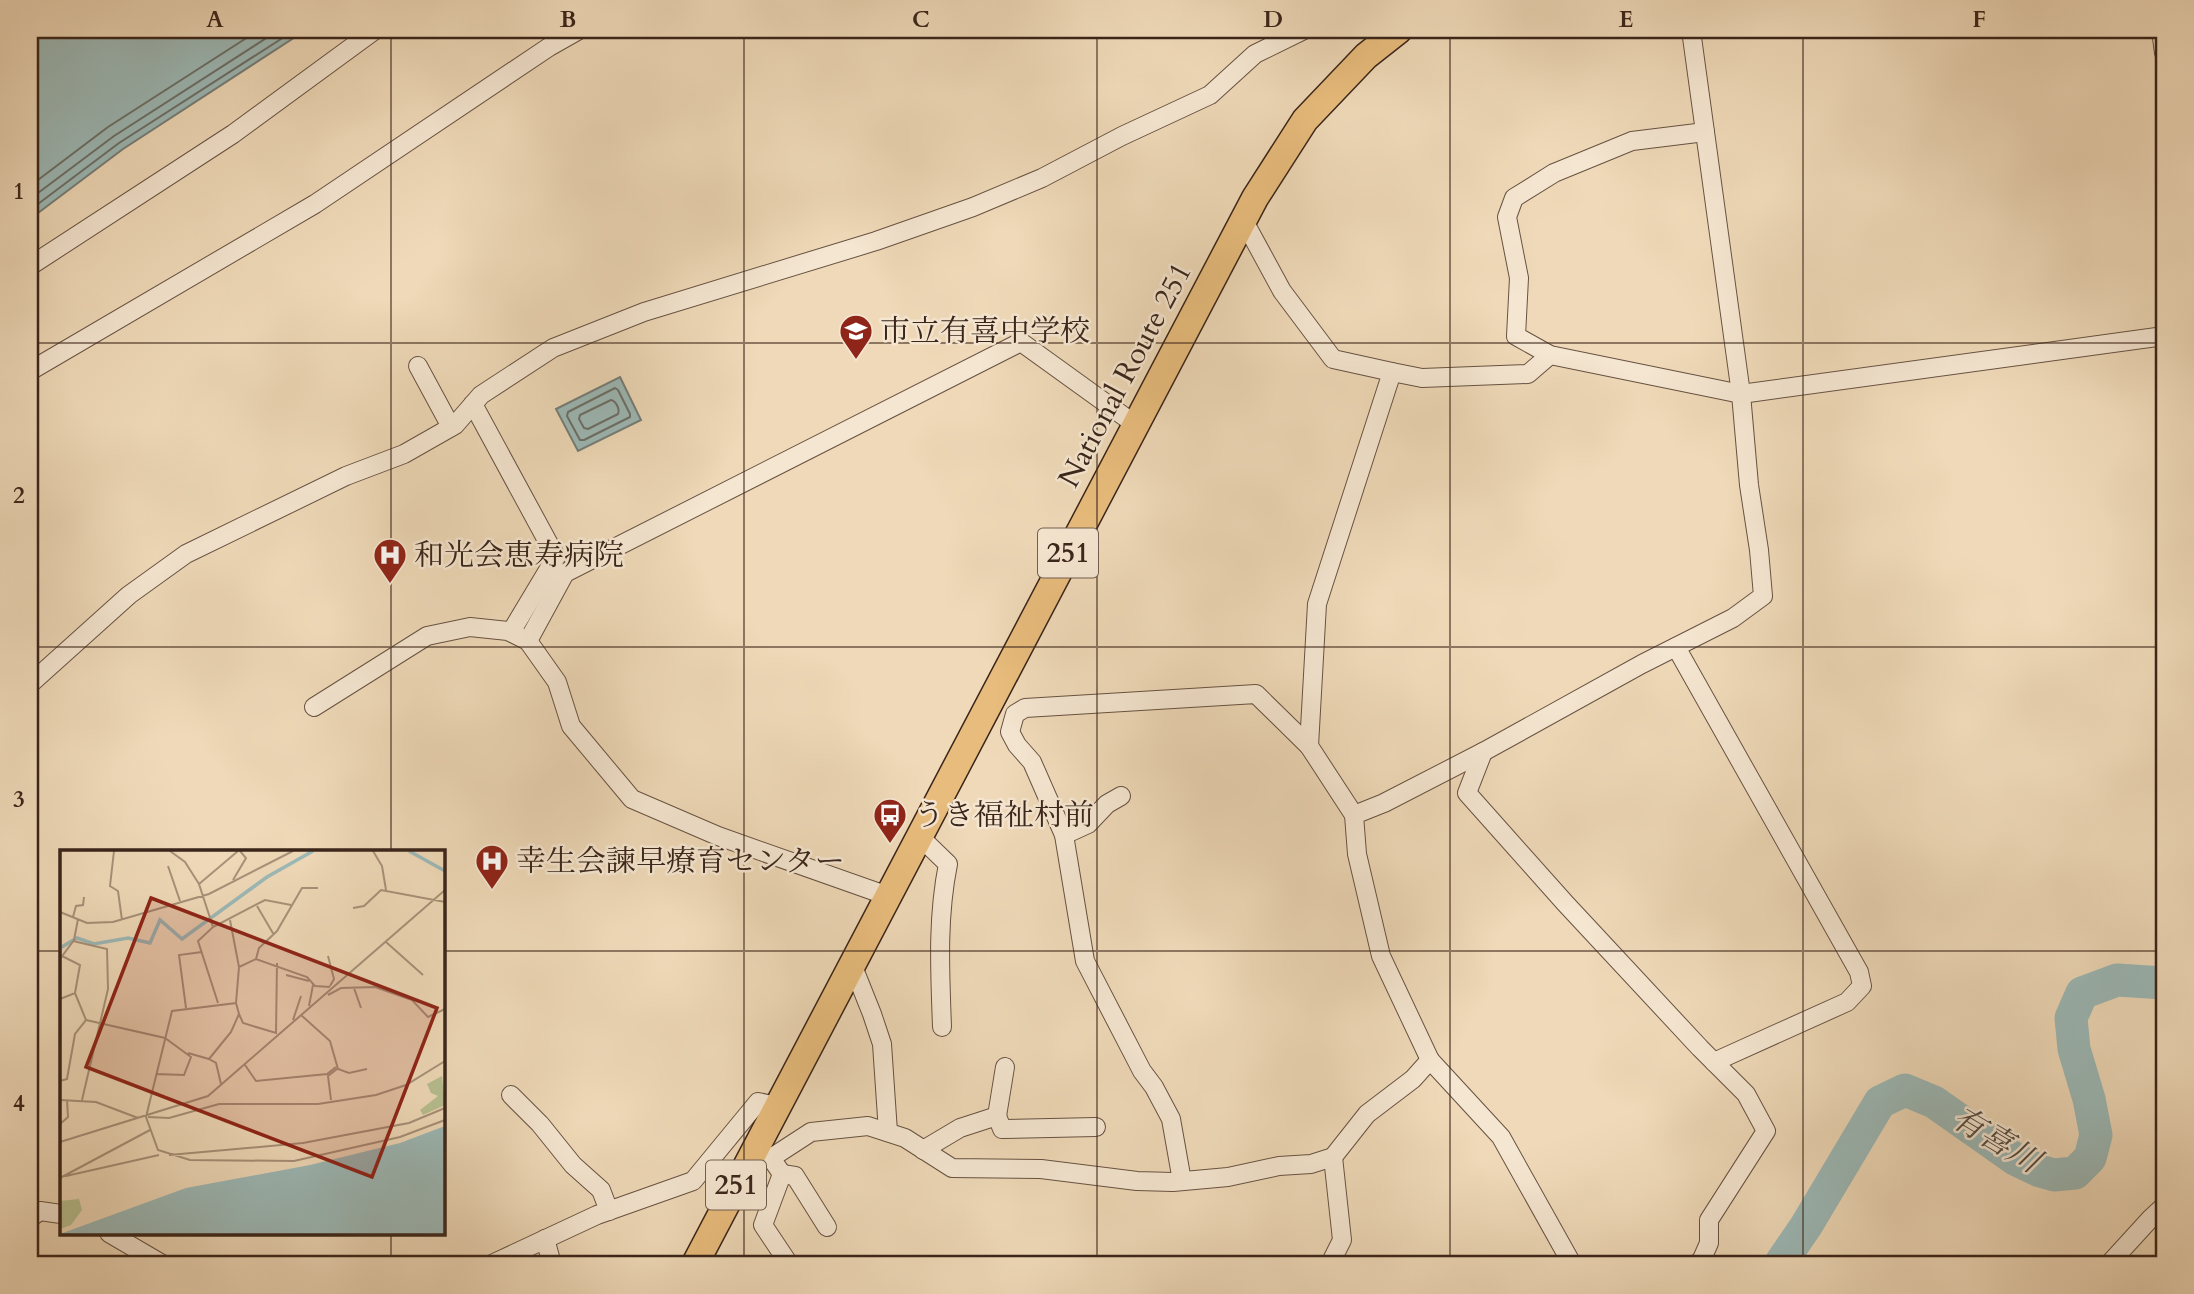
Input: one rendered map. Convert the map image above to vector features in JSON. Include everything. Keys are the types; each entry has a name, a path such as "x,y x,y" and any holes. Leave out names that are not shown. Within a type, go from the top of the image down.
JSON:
{"highway":[{"name":"National Route 251","path":"695,1264 763,1153 777,1106 1255,198 1305,120 1366,56 1399,30"}],"street":[{"path":"30,266 233,134 375,30"},
{"path":"30,371 315,204 517,68 579,30"},
{"path":"30,684 129,595 186,554 346,476 404,454 451,427 481,395 553,348 657,308 876,241 973,207 1042,178 1122,136 1210,95 1255,54 1304,30"},
{"path":"1354,816 1483,752 1733,618 1763,596 1741,394 1691,30"},
{"path":"2161,30 2164,53"},
{"path":"1705,132 1632,141 1554,173 1514,198 1507,217 1519,278 1516,336 1550,355 1741,394 2164,336"},
{"path":"1244,221 1282,291 1333,359 1422,378 1528,374 1550,355"},
{"path":"528,641 565,573 1021,342 1136,425"},
{"path":"418,366 451,427"},
{"path":"1309,746 1317,604 1392,372"},
{"path":"473,404 556,557 511,632"},
{"path":"314,707 427,636 470,627 511,632 528,641 557,682 572,726 632,799 718,836 888,896"},
{"path":"1676,647 1859,972 1862,986 1847,1002 1714,1062"},
{"path":"1182,1181 1171,1119 1142,1071 1085,961 1064,835 1032,762 1010,732 1015,715 1025,708 1256,694 1309,746 1354,816 1357,854 1381,956 1430,1060 1501,1137 1572,1264"},
{"path":"1483,752 1467,793 1565,903 1746,1094 1766,1131 1709,1220 1709,1243 1702,1263"},
{"path":"1064,835 1088,824 1107,804 1121,796"},
{"path":"919,836 948,864 941,898 939,968 942,1027"},
{"path":"852,964 882,1044 888,1132"},
{"path":"827,1227 795,1176 782,1174 763,1153 811,1132 868,1126 905,1138 952,1168 1041,1170 1137,1181 1228,1177 1279,1166 1311,1164 1332,1157 1367,1114 1413,1079 1430,1060"},
{"path":"1005,1067 997,1116 1002,1129 1096,1127"},
{"path":"511,1095 540,1124 573,1165 601,1190 609,1211"},
{"path":"492,1264 609,1211 693,1181 758,1102 777,1106"},
{"path":"923,1150 960,1128 997,1116"},
{"path":"1330,1264 1342,1240 1332,1157"},
{"path":"782,1174 763,1225 789,1264"},
{"path":"2109,1264 2164,1206"},
{"path":"30,1218 40,1211 60,1214"},
{"path":"111,1234 162,1264"},
{"path":"545,1239 552,1264"}],"water":[{"path":"30,30 306,30 123,149 30,219"},
{"path":"620,377 641,420 578,451 556,409"}],"waterway":[{"name":"有喜川","path":"1780,1264 1806,1226 1880,1102 1905,1090 1934,1102 2015,1159 2054,1175 2075,1173 2090,1158 2096,1135 2089,1099 2074,1049 2071,1018 2082,993 2117,980 2164,983"}],"place":[{"name":"市立有喜中学校","path":"856,361"},
{"name":"和光会恵寿病院","path":"390,585"},
{"name":"うき福祉村前","path":"890,845"},
{"name":"幸生会諫早療育センター","path":"492,891"}]}
